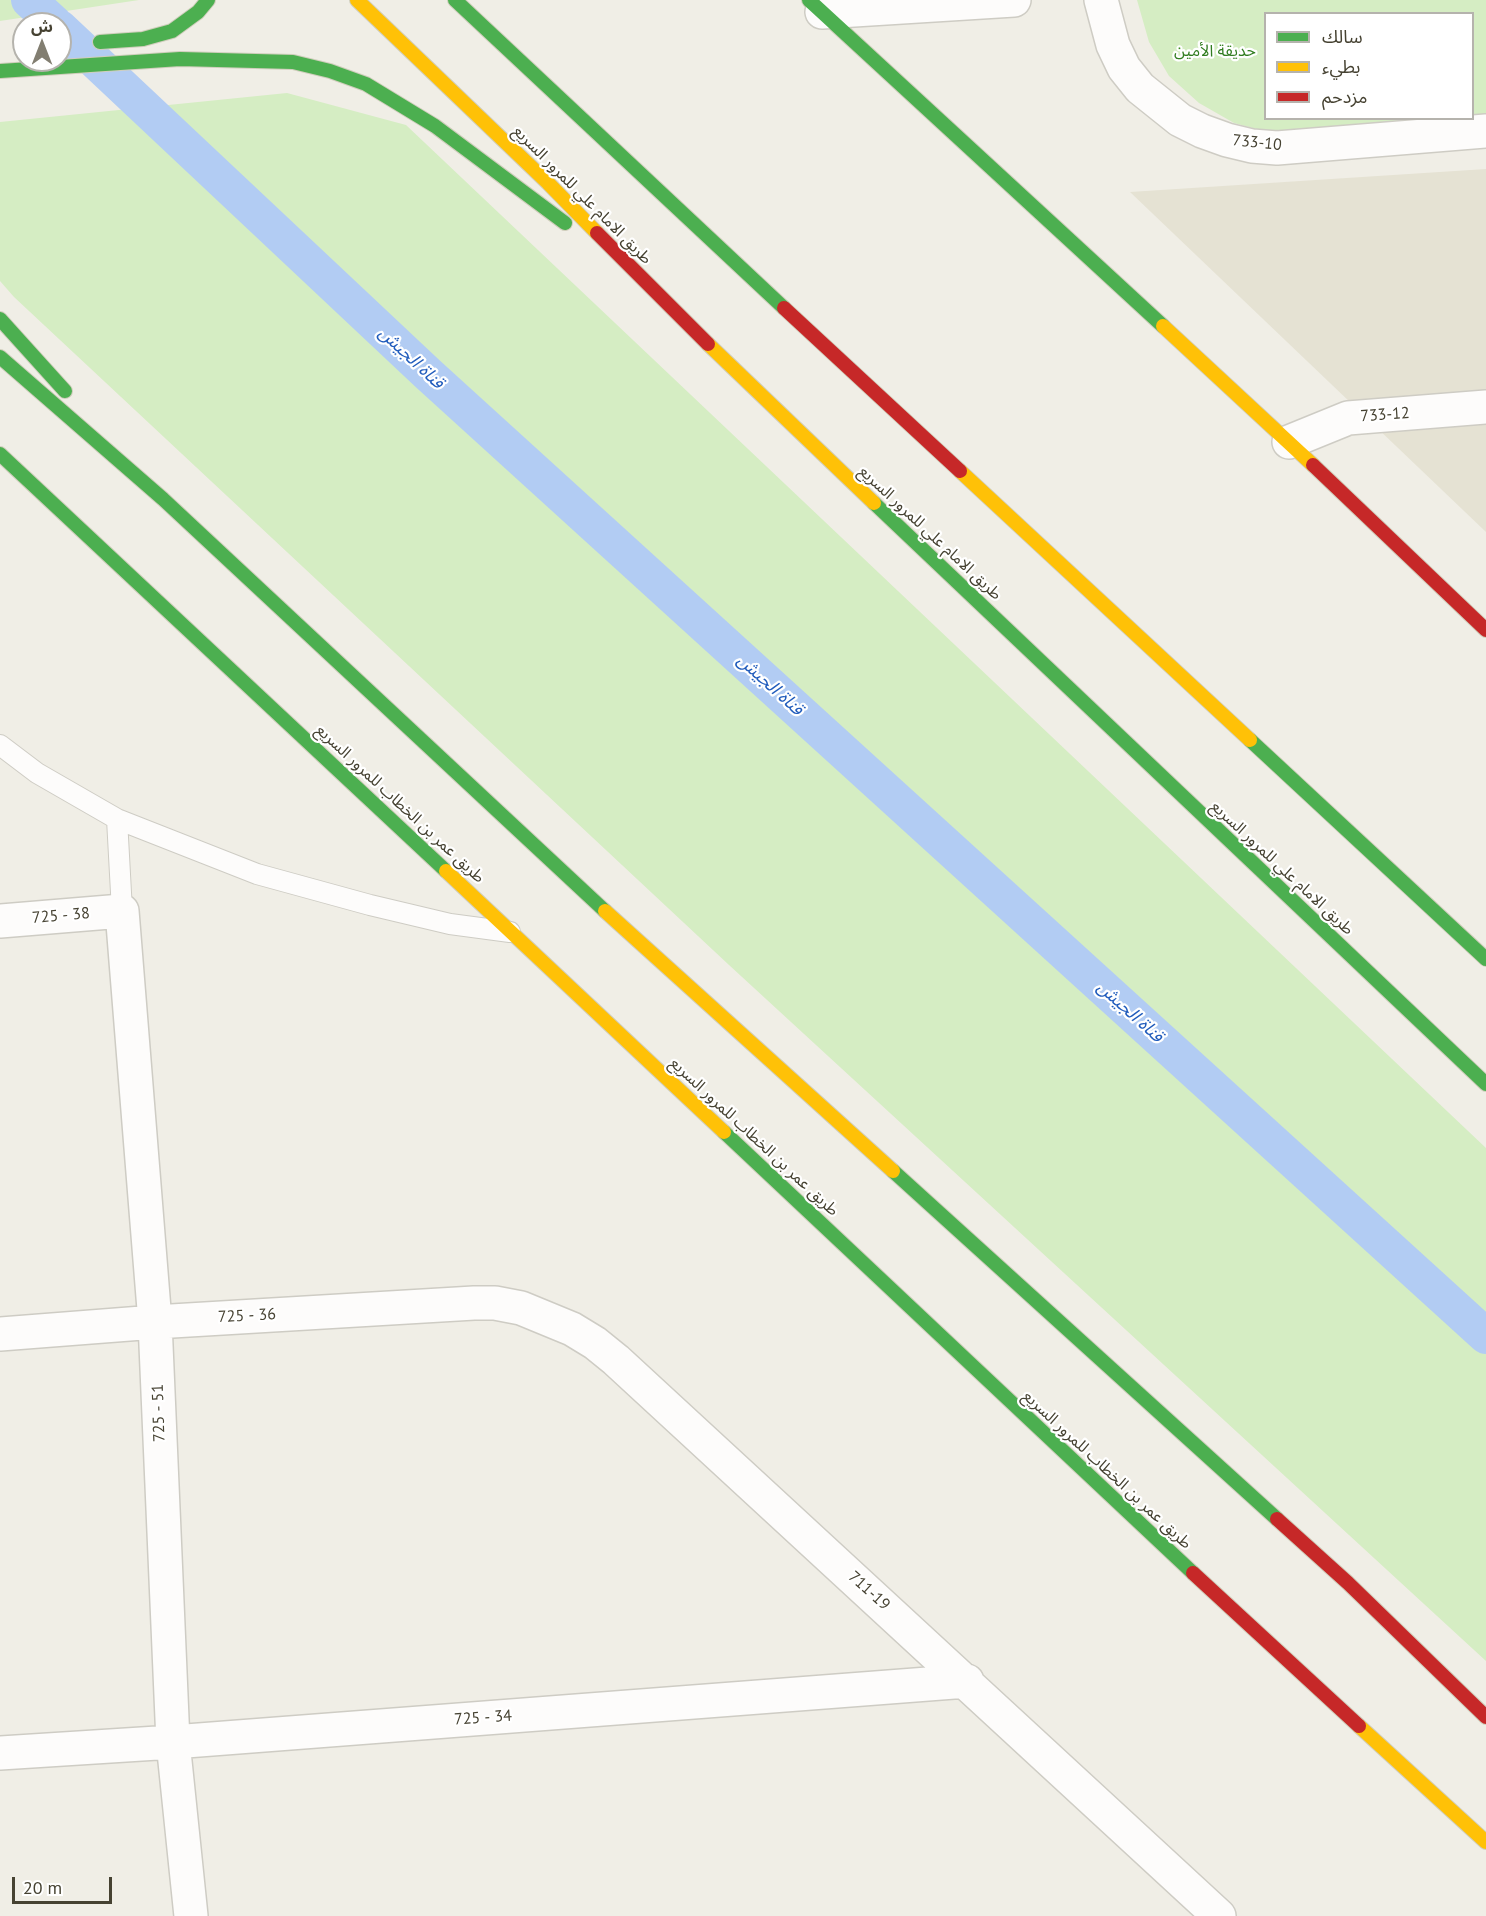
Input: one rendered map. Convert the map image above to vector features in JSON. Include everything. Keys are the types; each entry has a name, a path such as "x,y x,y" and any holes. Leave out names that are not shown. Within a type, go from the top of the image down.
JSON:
{"main road":[{"path":"81,44 128,41 172,31 198,12 208,0"},
{"name":"طريق الامام علي للمرور السريع","path":"357,0 548,183 773,408 1486,1084"},
{"path":"455,0 1486,959"},
{"path":"815,6 1289,442 1486,630"},
{"path":"0,71 180,59 293,62 330,70 366,84 435,126 610,255 662,299"},
{"path":"0,319 164,499"},
{"path":"0,357 164,499 577,885 1348,1583 1486,1717"},
{"name":"طريق عمر بن الخطاب للمرور السريع","path":"0,453 1252,1629 1486,1842"},
{"path":"1433,1668 1486,1729"}],"street":[{"path":"815,6 1014,0"},
{"name":"733-10","path":"1101,0 1113,45 1124,68 1140,88 1180,120 1227,140 1252,146 1277,148 1486,131"},
{"name":"733-12","path":"1289,442 1348,418 1486,407"},
{"name":"725 - 38","path":"0,921 122,911"},
{"name":"725 - 51","path":"122,911 155,1322 173,1742 191,1916"},
{"name":"725 - 36","path":"0,1334 155,1322 495,1303"},
{"name":"711-19","path":"495,1303 521,1308 555,1321 595,1343 616,1360 967,1681 1219,1916"},
{"name":"725 - 34","path":"0,1753 173,1742 967,1681"}],"lane":[{"path":"0,745 37,773 117,819 257,874 381,908 450,924 513,933"},
{"path":"117,819 122,911"}],"shaded area":[{"path":"1486,169 1486,532 1130,192"}],"green space":[{"path":"0,0 139,0 60,12 12,12 12,19 0,21"},
{"name":"حديقة الأمين","path":"1137,0 1486,0 1486,117 1474,118 1474,12 1264,12 1264,120 1448,120 1272,133 1234,123 1199,103 1169,76 1149,42"},
{"path":"287,93 406,125 1486,1148 1486,1661 729,965 14,297 0,281 0,122"}],"waterway":[{"name":"قناة الجيش","path":"29,0 42,12"},
{"name":"قناة الجيش","path":"72,39 428,374 1486,1336"}],"traffic: fast":[{"path":"100,42 143,39 172,31 198,12 208,0"},
{"path":"455,0 784,308"},
{"path":"809,0 1163,326"},
{"path":"0,71 180,59 293,62 330,71 366,84 435,126 565,223"},
{"path":"0,319 65,391"},
{"path":"0,357 163,499 605,911"},
{"path":"0,454 446,871"},
{"path":"874,503 1486,1084"},
{"path":"1250,740 1486,959"},
{"path":"724,1132 1193,1573"},
{"path":"893,1171 1277,1519"}],"traffic: slow":[{"path":"357,0 597,233"},
{"path":"1163,326 1313,465"},
{"path":"708,344 874,503"},
{"path":"960,471 1250,740"},
{"path":"446,871 724,1132"},
{"path":"605,911 893,1171"},
{"path":"1359,1726 1486,1842"}],"traffic: jam":[{"path":"597,233 708,344"},
{"path":"784,308 960,471"},
{"path":"1313,465 1486,630"},
{"path":"1277,1519 1348,1583 1486,1717"},
{"path":"1193,1573 1359,1726"}]}
